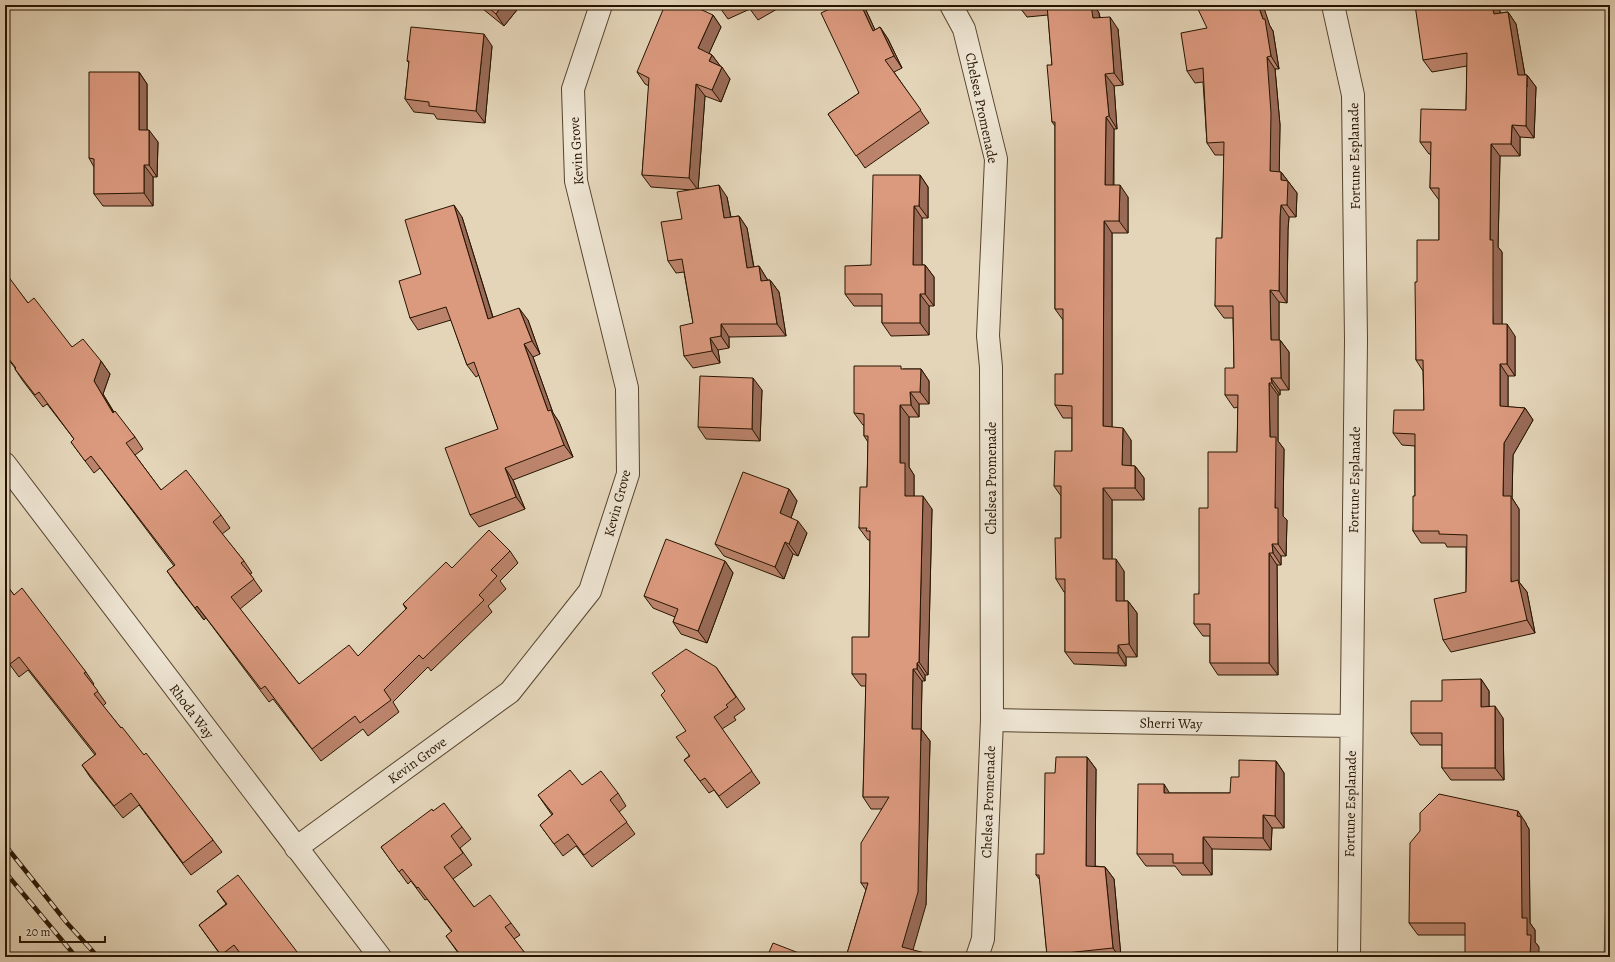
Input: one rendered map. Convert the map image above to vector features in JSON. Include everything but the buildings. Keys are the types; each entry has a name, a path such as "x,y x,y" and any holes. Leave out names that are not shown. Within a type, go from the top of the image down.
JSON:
{"street":[{"name":"Kevin Grove","path":"296,848 510,692 590,591 628,474 627,388 576,181 573,89 601,5"},
{"name":"Chelsea Promenade","path":"951,5 964,29 996,159 988,336 991,367 992,720 983,939 976,957"},
{"name":"Fortune Esplanade","path":"1333,5 1353,95 1356,340 1348,957"},
{"name":"Rhoda Way","path":"5,464 380,957"},
{"name":"Sherri Way","path":"992,720 1351,726"}],"water":[{"path":"1610,422 1610,957 1604,957 1608,834 1607,467"}],"railway":[{"path":"5,845 67,923 98,957"},
{"path":"5,872 76,957"}]}
